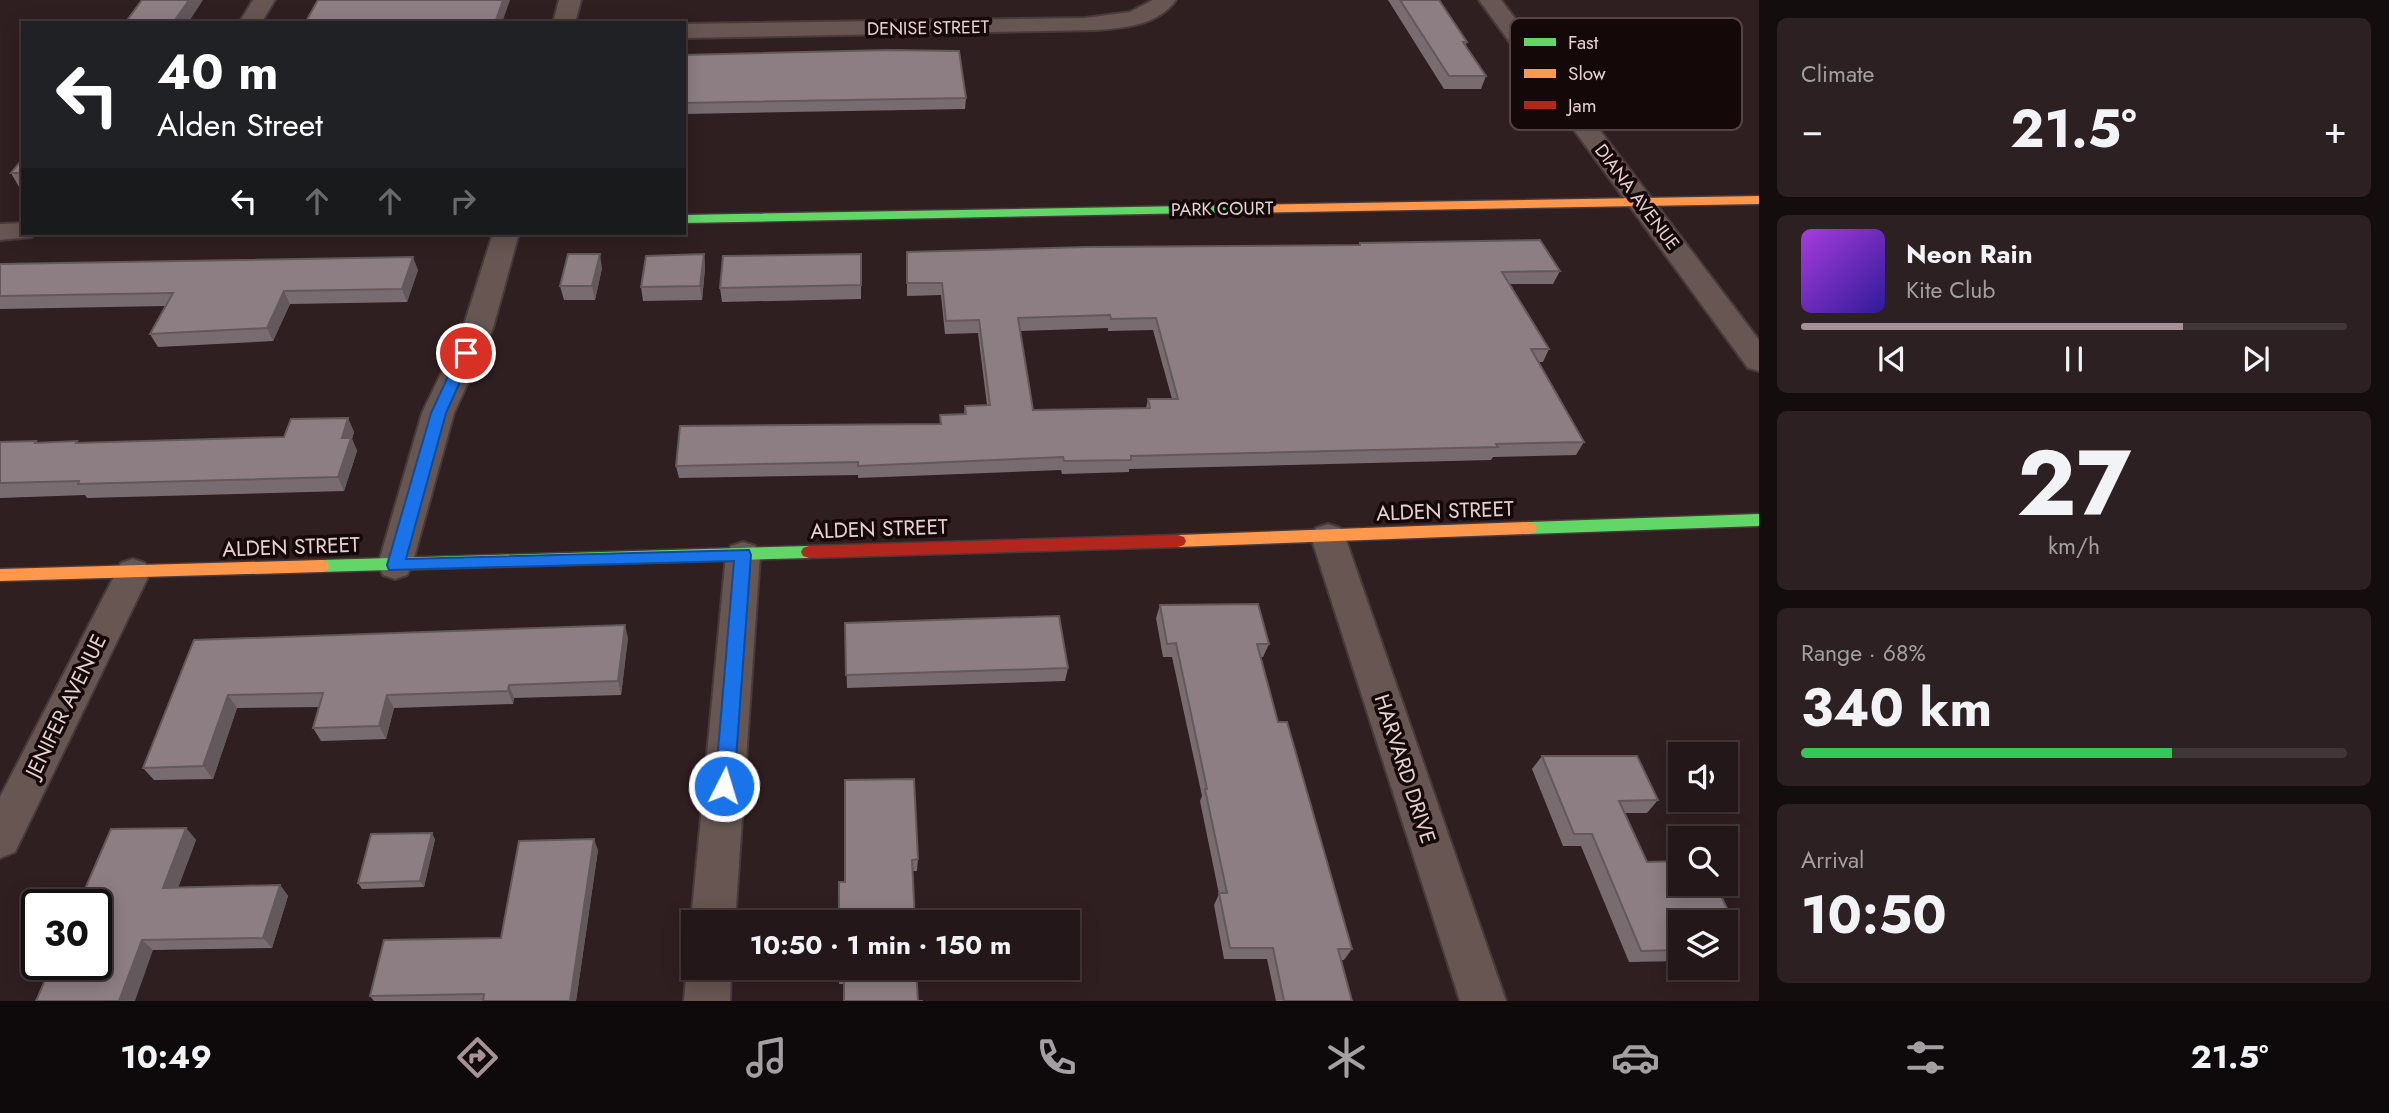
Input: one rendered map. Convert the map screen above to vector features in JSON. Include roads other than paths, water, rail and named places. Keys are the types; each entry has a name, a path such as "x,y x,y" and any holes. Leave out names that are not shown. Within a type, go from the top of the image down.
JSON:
{"street":[{"path":"251,21 264,0"},
{"path":"565,21 570,0"},
{"name":"DENISE STREET","path":"686,31 879,21 1104,23 1146,13 1162,5 1165,0"},
{"name":"DIANA AVENUE","path":"1490,0 1510,27"},
{"name":"DIANA AVENUE","path":"1587,130 1759,361"},
{"name":"PARK COURT","path":"686,219 1759,200"},
{"path":"0,232 21,231"},
{"path":"395,565 438,413 478,328 505,235"},
{"name":"ALDEN STREET","path":"0,575 1328,537 1759,520"},
{"name":"HARVARD DRIVE","path":"1328,537 1483,1001"},
{"path":"714,910 743,555"},
{"name":"JENIFER AVENUE","path":"0,839 133,573"},
{"path":"706,1001 708,980"}]}
